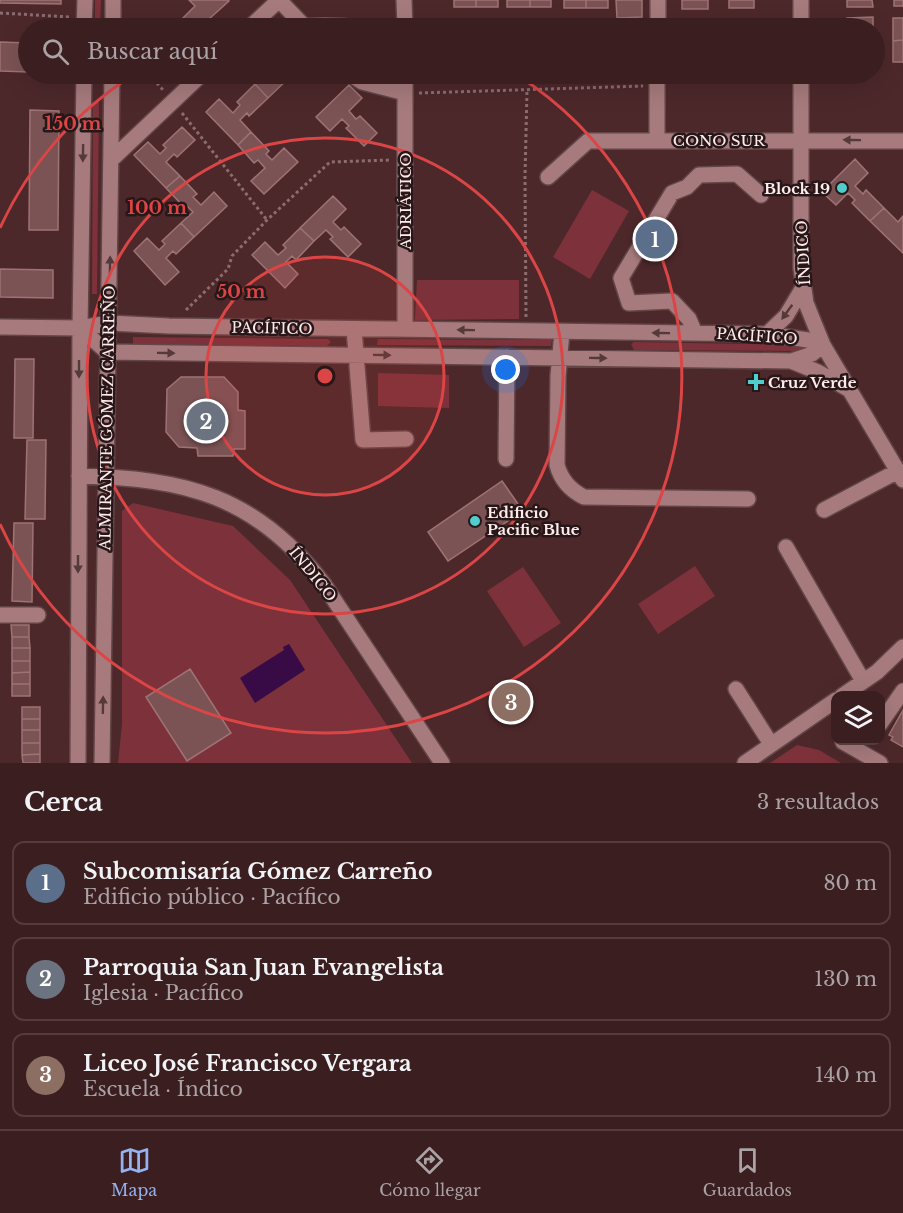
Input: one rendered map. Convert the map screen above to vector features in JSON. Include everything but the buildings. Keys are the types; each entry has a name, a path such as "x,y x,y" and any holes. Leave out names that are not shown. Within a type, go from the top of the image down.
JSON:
{"street":[{"path":"84,0 84,18"},
{"path":"113,0 113,18"},
{"path":"260,18 279,0 296,18"},
{"path":"404,0 405,18"},
{"path":"658,0 658,18"},
{"path":"801,0 801,18"},
{"name":"ALMIRANTE GÓMEZ CARREÑO","path":"78,763 80,328 84,84"},
{"name":"ALMIRANTE GÓMEZ CARREÑO","path":"102,763 112,84"},
{"path":"111,160 191,84"},
{"path":"370,84 405,93"},
{"name":"ADRIÁTICO","path":"405,84 405,329"},
{"path":"657,84 657,140"},
{"name":"ÍNDICO","path":"801,84 801,268 806,303 823,345 901,476"},
{"path":"84,92 112,93"},
{"name":"CONO SUR","path":"548,177 588,141 903,141"},
{"path":"695,333 689,319 672,301 629,303 621,278 672,194 687,187 699,175 737,174 761,195"},
{"path":"767,334 786,316 804,286"},
{"name":"PACÍFICO","path":"0,327 80,328 109,324 169,327 767,334 808,340 823,345"},
{"path":"80,328 107,352"},
{"path":"354,329 363,441 406,439"},
{"path":"562,332 559,358 557,465 562,478 571,490 584,497 748,500"},
{"name":"PACÍFICO","path":"107,352 791,360 812,354 823,345"},
{"path":"506,459 507,357"},
{"path":"791,360 851,391"},
{"name":"ÍNDICO","path":"79,476 106,477 193,488 236,506 275,532 309,564 324,583 442,763"},
{"path":"824,510 901,476"},
{"path":"786,547 863,681"},
{"path":"0,615 38,615"},
{"path":"849,691 890,661 903,647"},
{"path":"736,689 771,744"},
{"path":"885,717 903,691"},
{"path":"745,763 831,703"},
{"path":"866,747 880,763"}],"path":[{"path":"0,13 42,18"},
{"path":"158,84 267,220"},
{"path":"405,93 527,89 592,84"},
{"path":"526,331 527,89"},
{"path":"169,327 228,269 232,256 267,220 330,162 405,160"}],"shaded area":[{"path":"95,0 101,0 100,18 95,18"},
{"path":"93,102 99,102 97,294 92,294"},
{"path":"592,190 629,211 590,279 553,257"},
{"path":"417,280 519,280 519,319 415,320"},
{"path":"133,337 328,339 331,342 327,346 133,344"},
{"path":"378,339 552,340 551,346 377,345"},
{"path":"634,342 807,345 811,348 806,351 634,350 631,344"},
{"path":"378,373 449,375 449,408 378,406"},
{"path":"133,503 233,526 290,580 412,763 118,763 122,724 122,511"},
{"path":"695,566 715,596 658,634 638,604"},
{"path":"523,567 561,623 524,647 487,591"},
{"path":"289,644 305,670 255,703 240,678 284,650 283,647"},
{"path":"797,745 819,750 841,763 770,763"}],"place":[{"name":"Block 19","path":"842,188"},
{"name":"Subcomisaría Gómez Carreño","path":"655,239"},
{"name":"Cruz Verde","path":"756,382"},
{"name":"Parroquia San Juan Evangelista","path":"206,421"},
{"name":"Edificio Pacific Blue","path":"475,521"},
{"name":"Liceo José Francisco Vergara","path":"511,702"}]}
